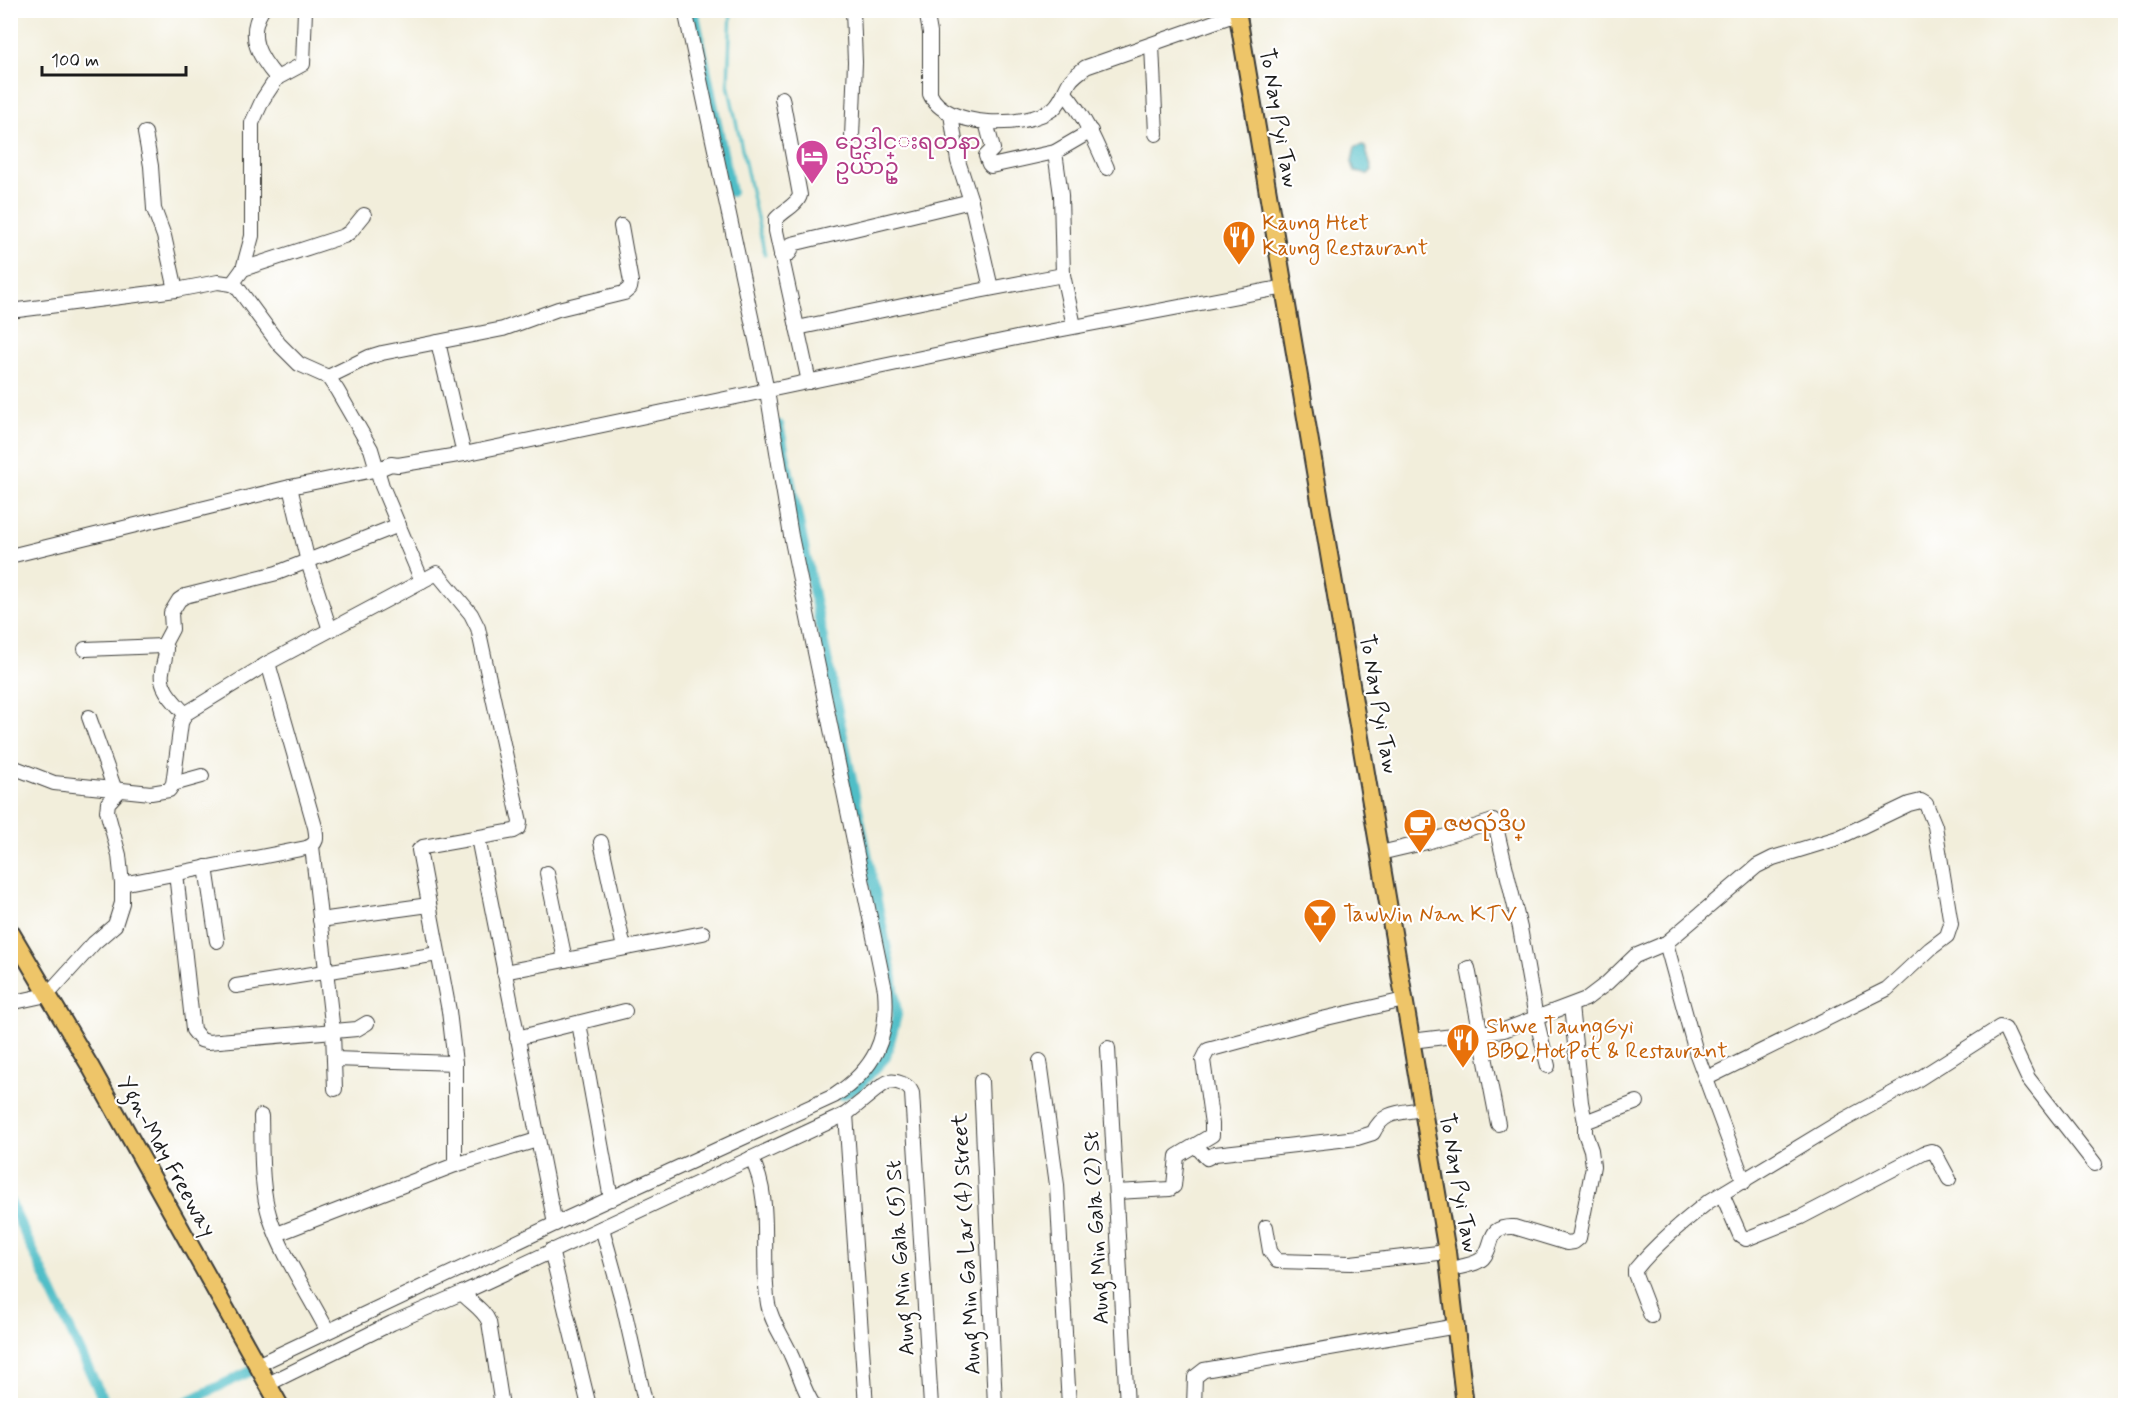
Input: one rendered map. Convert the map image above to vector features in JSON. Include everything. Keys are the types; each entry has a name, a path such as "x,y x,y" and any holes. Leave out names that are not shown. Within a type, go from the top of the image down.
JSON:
{"main road":[{"name":"To Nay Pyi Taw","path":"1237,12 1450,1269 1465,1406"},
{"name":"Ygn-Mdy Freeway","path":"10,931 90,1066 280,1406"}],"street":[{"path":"262,10 255,22 254,34 261,56 277,78"},
{"path":"232,284 243,269 252,230 252,123 263,99 277,78 303,64 305,10"},
{"path":"257,1365 327,1330 834,1096 850,1086 874,1058 885,1026 887,1007 885,990 791,536 771,390 685,10"},
{"path":"852,137 855,62 853,10"},
{"path":"926,10 930,33 930,94 938,108 951,114 986,122 1004,122 1045,113 1057,105 1072,80 1086,67 1152,45 1237,12"},
{"path":"1152,45 1156,134"},
{"path":"1065,93 1091,131 1107,168"},
{"path":"782,98 800,195 796,203 786,208 776,219 776,231 809,382"},
{"path":"951,114 958,161 971,201 991,288"},
{"path":"986,122 993,149 986,156 989,166 1055,152 1091,131"},
{"path":"145,133 151,166 154,209 164,236 176,290"},
{"path":"1055,152 1062,214 1063,275 1074,326"},
{"path":"781,256 792,252 792,244 971,201"},
{"path":"243,269 344,236 364,215"},
{"path":"328,377 376,355 503,329 558,309 624,293 630,288 631,282 621,226"},
{"path":"797,328 1063,275"},
{"path":"10,311 176,290 218,282 232,284 244,295 279,344 299,364 328,377 364,434 379,469 382,486 423,582"},
{"path":"10,556 391,465 464,454 1074,326 1285,287"},
{"path":"438,342 464,454"},
{"path":"290,488 308,562 330,630"},
{"path":"163,646 172,629 171,613 179,600 185,596 278,573 399,525"},
{"path":"10,766 54,783 118,790 158,792 169,790 173,784 181,723 185,714 268,663 437,573 471,614 478,628 520,826 514,831 420,849 449,1011 455,1063 455,1165"},
{"path":"85,648 163,646"},
{"path":"163,646 166,648 166,654 162,683 185,714"},
{"path":"122,884 312,846 317,841 268,663"},
{"path":"89,717 118,790"},
{"path":"173,784 201,776"},
{"path":"10,1003 47,995 94,943 115,925 122,903 122,884 119,855 107,811 108,803 118,790"},
{"path":"1411,1041 1504,1030 1571,1006 1586,999 1635,956 1666,943 1757,866 1773,858 1838,838 1909,804 1921,801 1926,804 1935,826 1951,924 1947,936 1887,989 1707,1078"},
{"path":"1380,853 1427,842 1483,823 1493,821 1495,823 1520,928 1536,1018 1548,1066"},
{"path":"478,838 555,1224"},
{"path":"601,842 624,948"},
{"path":"312,846 333,1032 335,1089"},
{"path":"206,867 217,941"},
{"path":"176,873 193,1030 201,1040 208,1042 333,1032 357,1029 367,1023"},
{"path":"547,873 565,960"},
{"path":"320,920 429,905"},
{"path":"504,972 702,933"},
{"path":"1666,943 1696,1052 1744,1182"},
{"path":"236,986 438,954"},
{"path":"1468,968 1498,1124"},
{"path":"1116,1192 1170,1189 1174,1186 1177,1156 1212,1135 1203,1059 1208,1050 1322,1019 1404,1000"},
{"path":"1450,1269 1481,1261 1490,1238 1497,1229 1505,1227 1514,1227 1567,1243 1579,1238 1593,1166 1591,1150 1585,1133 1586,1122 1581,1102 1571,1006"},
{"path":"517,1038 625,1011"},
{"path":"579,1023 611,1199"},
{"path":"1651,1316 1635,1270 1674,1230 1708,1202 1840,1122 1917,1080 2000,1027 2005,1029 2028,1078 2095,1164"},
{"name":"Aung Min Gala (2) St","path":"1108,1048 1127,1406"},
{"path":"334,1059 455,1063"},
{"path":"1040,1061 1057,1185 1069,1406"},
{"name":"Aung Min Ga Lar (4) Street","path":"981,1081 995,1406"},
{"name":"Aung Min Gala (5) St","path":"846,1114 888,1082 896,1082 910,1089 931,1406"},
{"path":"1586,1122 1637,1102"},
{"path":"1196,1146 1207,1158 1215,1154 1358,1138 1373,1132 1381,1119 1387,1115 1423,1109"},
{"path":"268,1384 392,1323 462,1293 846,1114 866,1406"},
{"path":"261,1116 266,1197 270,1216 327,1330"},
{"path":"277,1234 455,1165 537,1140"},
{"path":"1722,1194 1740,1235 1746,1239 1801,1217 1924,1153 1932,1151 1935,1153 1949,1179"},
{"path":"751,1158 760,1181 764,1202 768,1307 791,1352 808,1398 814,1406"},
{"path":"1266,1227 1270,1251 1277,1261 1351,1263 1447,1252"},
{"path":"602,1228 622,1300 646,1406"},
{"path":"551,1250 589,1406"},
{"path":"462,1293 470,1303 482,1311 489,1322 502,1406"},
{"path":"1194,1406 1195,1377 1204,1370 1457,1326"}],"water":[{"path":"1363,145 1372,170 1368,174 1355,172 1352,162 1355,147"}],"waterway":[{"path":"694,10 731,192"},
{"path":"731,10 728,84 765,255"},
{"path":"779,425 892,974 897,1015 886,1057 857,1088 842,1095"},
{"path":"10,1202 106,1406"},
{"path":"178,1406 251,1371"}],"place":[{"name":"ဥေဒါင္းရတနာ ဥယ်ာဥ္","path":"812,185"},
{"name":"Kaung Htet Kaung Restaurant","path":"1239,266"},
{"name":"ဇဗၺဴဒိပ္","path":"1420,854"},
{"name":"TawWin Nan KTV","path":"1320,944"},
{"name":"Shwe TaungGyi BBQ,HotPot & Restaurant","path":"1463,1069"}]}
